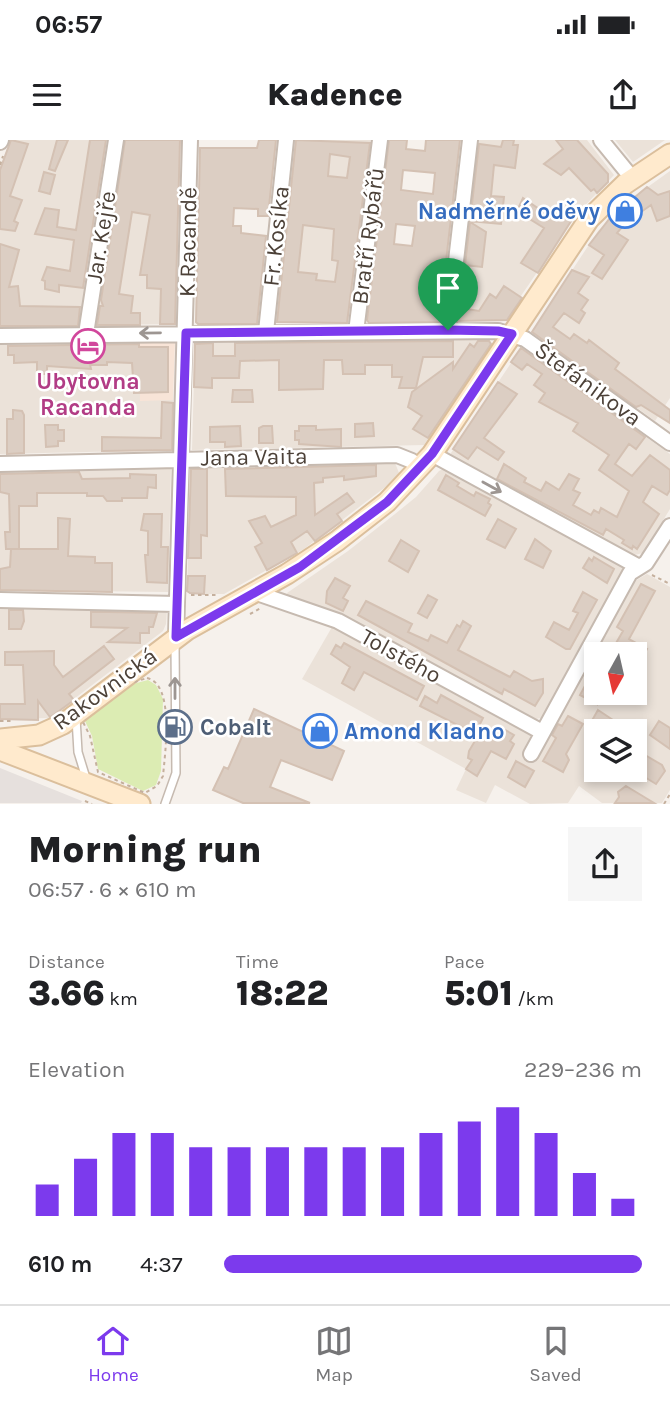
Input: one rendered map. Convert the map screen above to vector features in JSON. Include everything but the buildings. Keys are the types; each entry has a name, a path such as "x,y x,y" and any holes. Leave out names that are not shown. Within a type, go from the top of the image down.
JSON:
{"main road":[{"name":"Rakovnická","path":"0,739 39,735 57,727 176,637 261,598 355,528 417,472 432,454 589,219 632,178 670,154"},
{"path":"0,750 97,789 141,798"}],"street":[{"name":"Jar. Kejře","path":"86,334 116,140"},
{"name":"K Racandě","path":"176,637 181,600 181,459 190,140"},
{"name":"Fr. Kosíka","path":"266,332 286,140"},
{"name":"Bratří Rybářů","path":"356,332 380,140"},
{"path":"448,330 470,140"},
{"path":"601,140 632,178"},
{"name":"Štefánikova","path":"0,335 498,331 525,339 670,443"},
{"path":"432,454 639,567"},
{"name":"Jana Vaita","path":"0,464 397,455 412,461 417,472"},
{"path":"531,754 630,573 646,563 670,526"},
{"name":"Tolstého","path":"261,598 338,621 542,732"},
{"path":"0,600 181,600"}],"lane":[{"path":"164,803 176,773 176,637"},
{"path":"75,714 78,752 97,789"}],"path":[{"path":"639,567 670,584"},
{"path":"181,600 186,594 224,596"},
{"path":"245,617 261,598"},
{"path":"146,678 155,682 163,693 163,776 155,788 141,798 98,772 90,736 83,722 128,684 146,678"},
{"path":"664,803 670,794"}],"shaded area":[{"path":"10,140 107,140 79,326 0,327 0,168"},
{"path":"125,140 180,140 176,324 96,325"},
{"path":"294,140 371,140 348,323 278,323 275,320"},
{"path":"479,140 587,140 614,175 576,215 504,321 458,321"},
{"path":"615,140 665,140 633,162"},
{"path":"670,171 670,398 655,421 532,331 598,231 631,199"},
{"path":"488,338 492,344 424,445 192,450 195,342"},
{"path":"175,342 173,400 140,401 139,343"},
{"path":"138,343 141,400 173,400 172,450 0,454 0,345"},
{"path":"521,348 670,454 670,509 643,553 630,556 449,456"},
{"path":"395,463 399,473 388,485 304,549 224,594 190,594 187,591 191,468"},
{"path":"447,467 625,565 541,718 536,719 346,616 288,597 287,593 348,551 395,514 416,497 439,471"},
{"path":"171,468 168,592 0,590 0,471"},
{"path":"647,574 670,587 670,790 662,803 602,803 579,786 568,803 530,804 495,785 486,803 456,790 466,769 302,679 332,627 531,735 523,751 536,759 584,673 584,705 648,705 648,642 601,642 635,581"},
{"path":"0,607 167,610 163,631 49,718 0,719"},
{"path":"0,768 82,801 0,803"}],"green space":[{"path":"148,680 156,685 163,699 161,771 156,785 143,791 98,769 92,736 85,721 129,685"}],"place":[{"name":"Nadměrné oděvy","path":"625,211"},
{"name":"Ubytovna Racanda","path":"88,346"},
{"name":"Cobalt","path":"175,727"},
{"name":"Amond Kladno","path":"320,731"}],"route":[{"path":"448,330 498,331 512,334 432,454 408,482 363,522 312,558 176,637 186,333 448,330"}]}
